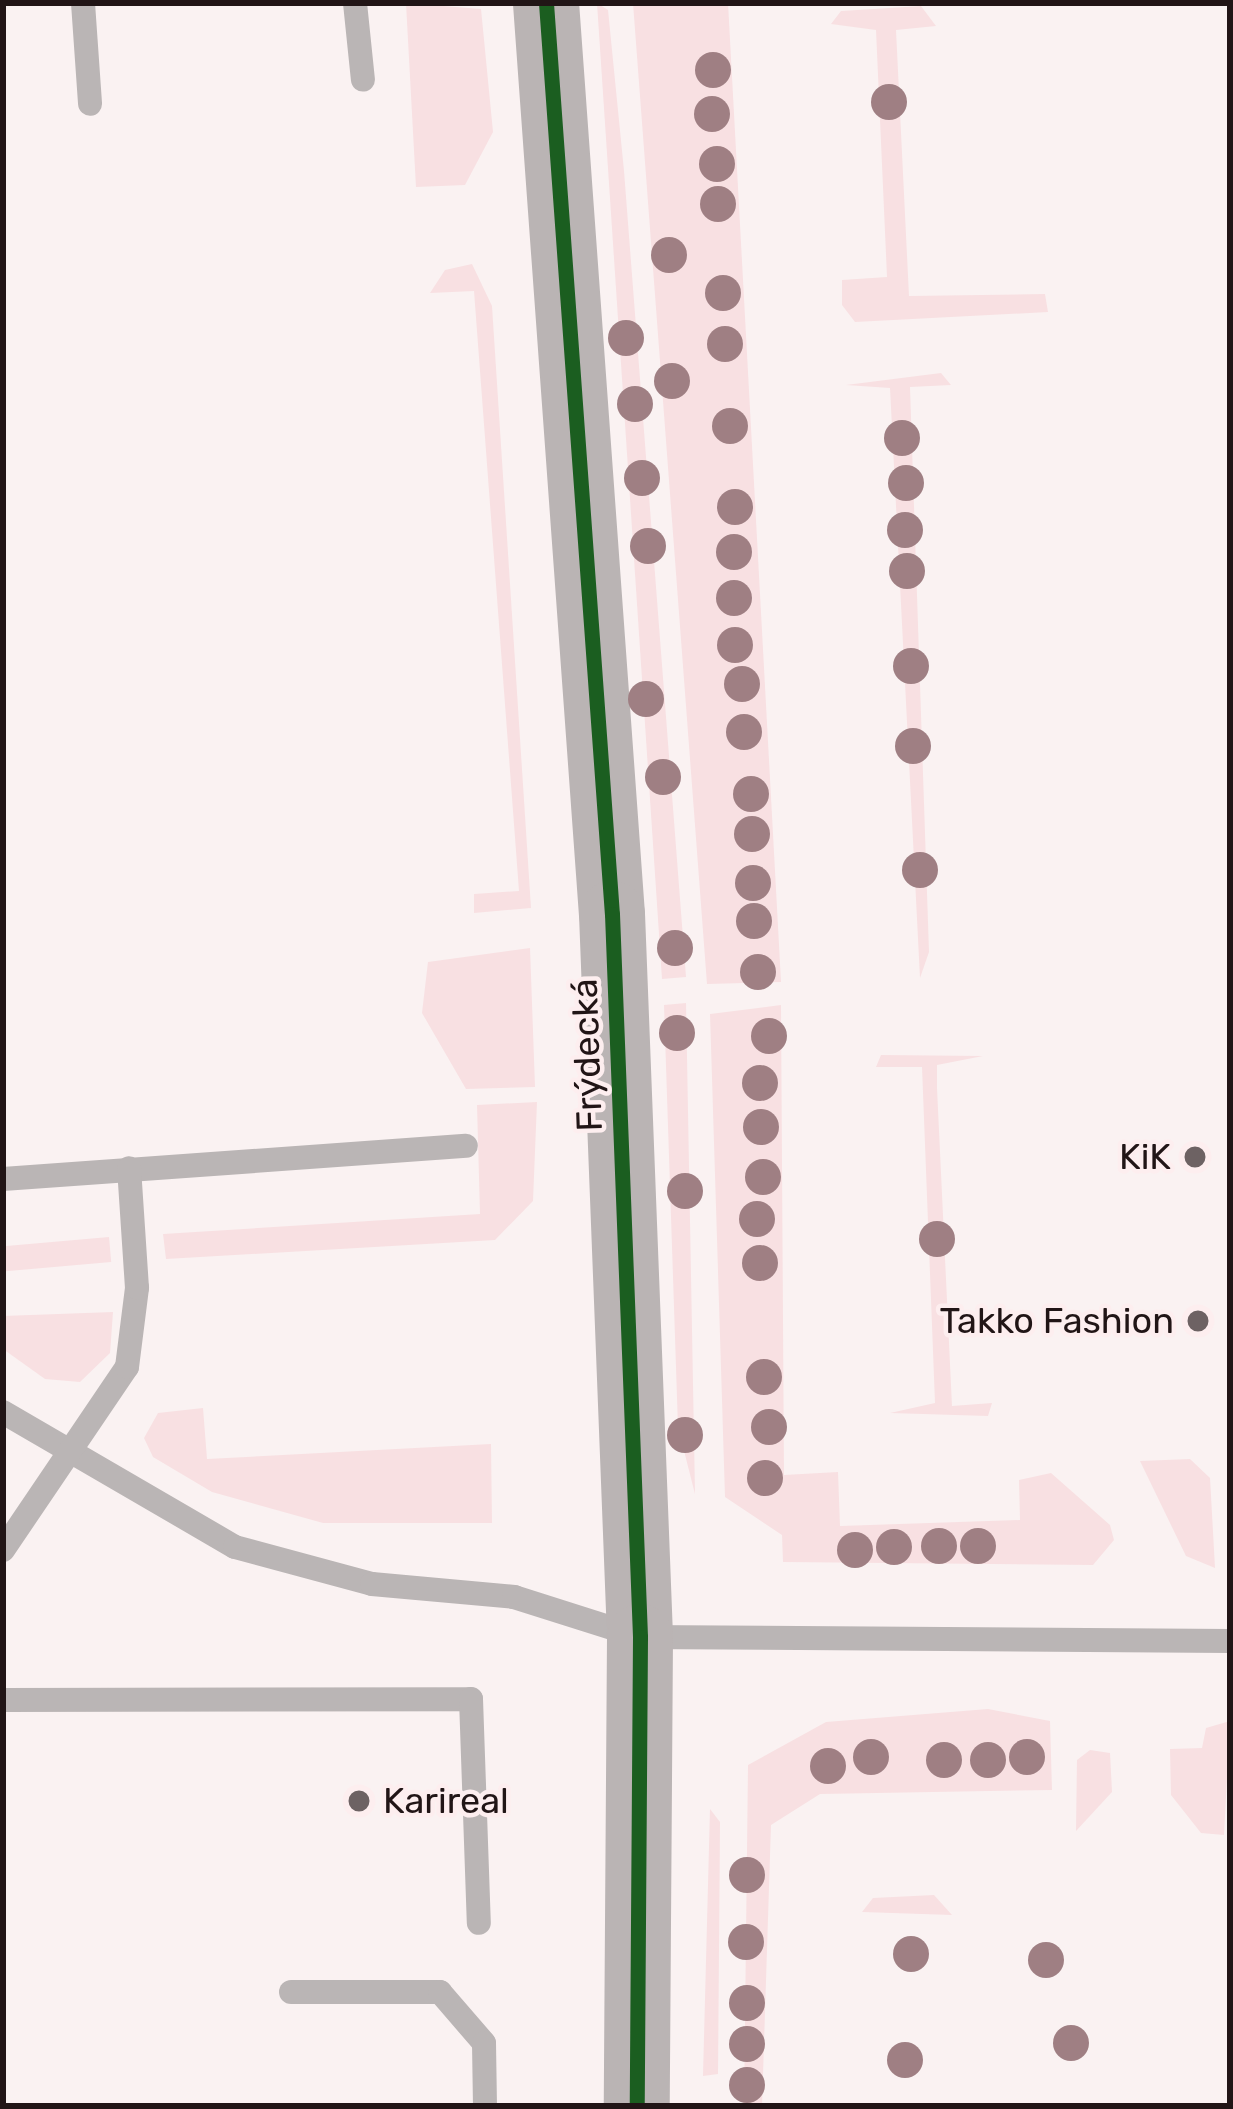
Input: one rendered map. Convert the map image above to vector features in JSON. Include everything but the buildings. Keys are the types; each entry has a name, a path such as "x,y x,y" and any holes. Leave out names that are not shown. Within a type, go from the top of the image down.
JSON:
{"main road":[{"name":"Frýdecká","path":"546,3 612,914 640,1637 637,2106"}],"lane":[{"path":"83,3 90,104"},
{"path":"355,3 363,80"},
{"path":"3,1179 466,1146"},
{"path":"3,1550 72,1457 127,1366 137,1288 129,1168"},
{"path":"3,1412 72,1457 236,1547 372,1584 514,1597 640,1637 1230,1640"},
{"path":"3,1700 471,1700 478,1923"},
{"path":"291,1992 440,1992 484,2043 485,2106"}],"shaded area":[{"path":"406,3 481,9 493,132 465,185 416,187"},
{"path":"597,3 608,10 624,171 686,977 662,979"},
{"path":"633,3 728,3 781,982 707,984"},
{"path":"921,6 936,26 896,30 909,296 1045,294 1048,312 855,322 842,305 842,280 887,277 876,30 831,24 841,11"},
{"path":"472,264 492,306 531,908 474,913 474,894 519,891 474,291 430,293 445,270"},
{"path":"941,373 951,385 910,387 929,952 920,978 890,388 846,385"},
{"path":"530,948 535,1087 466,1089 422,1013 428,962"},
{"path":"686,1003 695,1494 678,1427 664,1005"},
{"path":"781,1005 784,1475 838,1472 840,1526 1020,1520 1019,1480 1051,1473 1110,1525 1114,1540 1093,1565 783,1562 782,1535 725,1497 710,1014"},
{"path":"881,1055 983,1056 937,1065 937,1088 952,1406 992,1403 988,1416 890,1413 935,1403 922,1067 876,1067"},
{"path":"537,1102 533,1201 495,1240 166,1259 163,1234 480,1214 477,1105"},
{"path":"109,1237 111,1262 6,1271 3,1246"},
{"path":"113,1312 110,1353 80,1382 45,1379 3,1349 3,1316"},
{"path":"203,1408 207,1459 491,1444 492,1523 323,1523 212,1492 153,1457 144,1438 158,1413"},
{"path":"1190,1459 1210,1478 1215,1568 1186,1556 1140,1461"},
{"path":"988,1709 1050,1721 1052,1790 820,1794 771,1825 762,2106 744,2106 748,1765 826,1722"},
{"path":"1230,1721 1224,1835 1201,1833 1171,1795 1170,1749 1202,1748 1206,1728"},
{"path":"1090,1750 1110,1753 1112,1792 1076,1831 1077,1760"},
{"path":"710,1809 720,1822 718,2074 703,2076"},
{"path":"934,1895 952,1915 862,1912 873,1898"}],"cycle path":[{"path":"546,3 612,914 640,1637 637,2106"}],"place":[{"name":"KiK","path":"1195,1157"},
{"name":"Takko Fashion","path":"1198,1321"},
{"name":"Karireal","path":"359,1801"}]}
